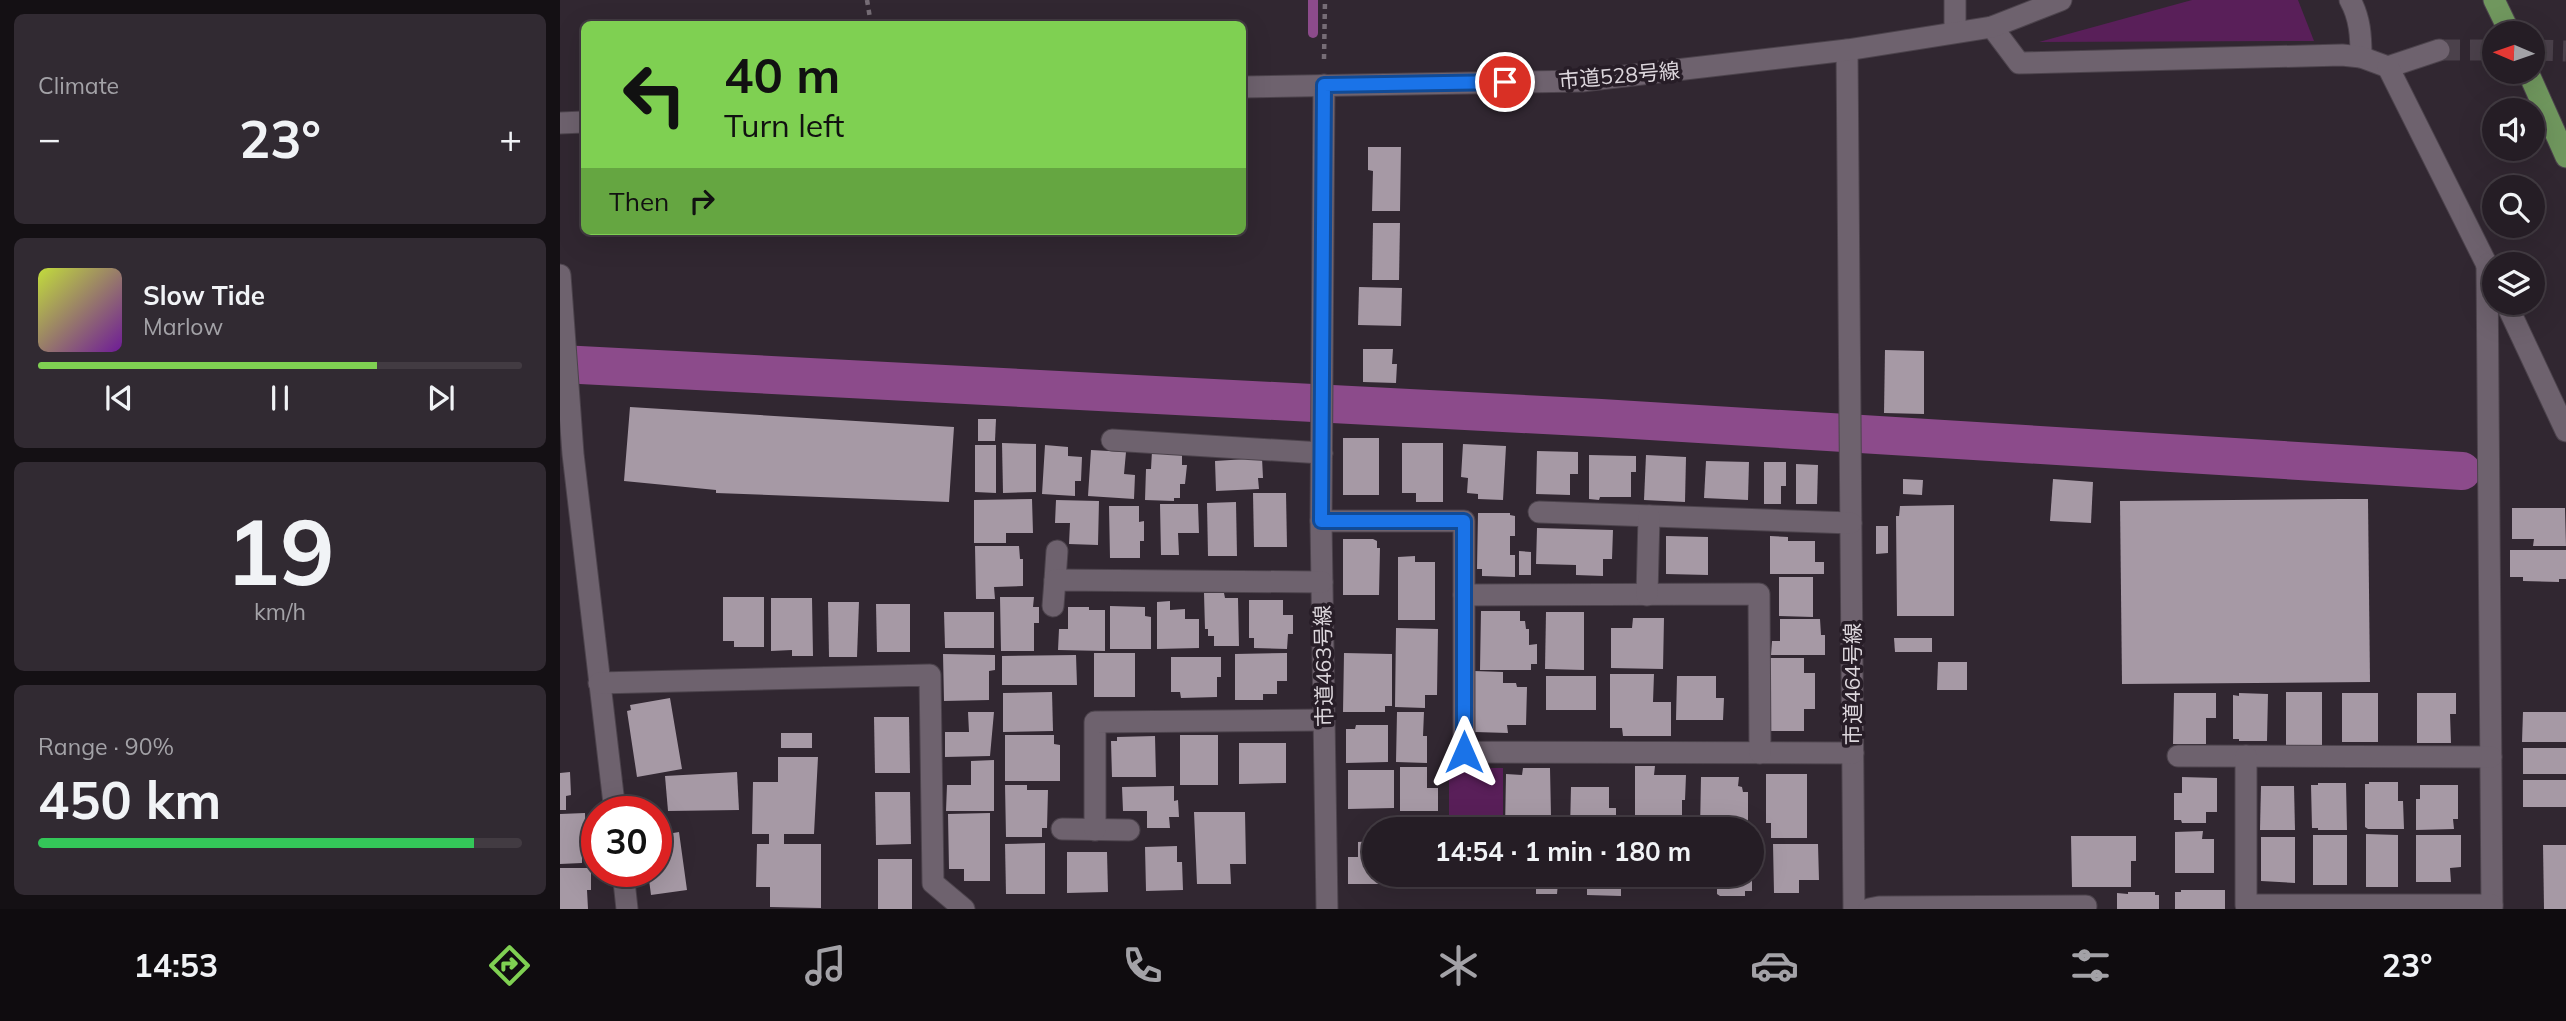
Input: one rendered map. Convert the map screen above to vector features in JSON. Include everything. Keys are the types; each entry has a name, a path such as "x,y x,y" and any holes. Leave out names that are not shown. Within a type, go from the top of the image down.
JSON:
{"highway":[{"path":"2494,0 2504,21"},
{"path":"2533,84 2566,157"}],"street":[{"path":"1955,0 1955,32"},
{"name":"市道528号線","path":"1246,88 1582,81 1847,50 1992,27 2062,0"},
{"path":"2350,0 2356,11 2361,57"},
{"path":"1992,27 2019,63 2342,55 2361,57 2388,67 2439,50"},
{"name":"市道464号線","path":"1847,50 1854,909"},
{"path":"2388,67 2482,255"},
{"name":"市道463号線","path":"1324,85 1321,521 1327,909"},
{"path":"560,123 581,122"},
{"path":"560,275 573,454 613,796"},
{"path":"2246,756 2246,905 2492,907 2490,315"},
{"path":"2512,315 2566,431"},
{"path":"1112,440 1322,453"},
{"path":"1539,512 1851,523"},
{"path":"1647,595 1650,516"},
{"path":"1321,521 1464,521 1464,752 1853,753"},
{"path":"1053,606 1057,551"},
{"path":"1055,580 1322,582"},
{"path":"1464,595 1759,594 1760,753"},
{"path":"599,683 930,675 933,883 964,909"},
{"path":"1095,830 1095,722 1324,720"},
{"path":"2178,755 2491,757"},
{"path":"1062,829 1129,830"},
{"path":"625,887 627,909"},
{"path":"1869,909 2086,906"}],"path":[{"path":"867,0 870,21"},
{"path":"1324,85 1325,0"}],"shaded area":[{"path":"2192,0 2298,0 2314,41 2039,42"},
{"path":"1449,768 1503,768 1503,817 1449,817"},
{"path":"1449,887 1531,887 1531,888"}],"building":[{"path":"1368,147 1401,147 1400,211 1372,211 1373,171 1368,170"},
{"path":"1373,223 1400,223 1399,280 1372,280"},
{"path":"1359,287 1402,288 1401,326 1358,325"},
{"path":"1363,349 1393,349 1392,364 1397,364 1396,383 1363,382"},
{"path":"1885,350 1924,351 1924,414 1884,413"},
{"path":"630,407 954,427 949,502 716,493 716,490 624,481"},
{"path":"978,419 996,419 995,441 978,441"},
{"path":"1343,438 1379,438 1379,495 1343,495"},
{"path":"1002,443 1036,444 1036,492 1003,493"},
{"path":"1402,443 1443,443 1443,502 1416,502 1416,493 1402,493"},
{"path":"1463,444 1506,446 1503,500 1478,499 1478,494 1467,493 1468,478 1461,477"},
{"path":"975,445 996,445 996,493 975,492"},
{"path":"1045,445 1068,447 1068,456 1082,457 1081,481 1075,481 1075,496 1042,494"},
{"path":"1091,450 1126,452 1124,474 1135,475 1134,499 1088,496"},
{"path":"1152,451 1182,452 1182,465 1187,465 1185,484 1180,484 1180,498 1174,498 1174,501 1145,500 1146,469 1151,469"},
{"path":"1537,451 1578,452 1578,474 1570,474 1570,495 1536,494"},
{"path":"1589,455 1636,456 1636,472 1631,472 1631,497 1589,499"},
{"path":"1646,455 1686,457 1685,502 1644,500"},
{"path":"1262,458 1263,478 1258,478 1259,489 1216,491 1215,461"},
{"path":"1706,461 1749,462 1748,500 1704,498"},
{"path":"1764,462 1786,462 1786,486 1781,486 1781,504 1764,504"},
{"path":"1796,464 1818,465 1817,504 1796,504"},
{"path":"1903,479 1923,480 1922,495 1903,494"},
{"path":"2053,479 2093,482 2091,523 2050,521"},
{"path":"1253,493 1286,493 1287,547 1254,547"},
{"path":"1032,499 1033,533 1006,533 1006,543 974,543 974,500"},
{"path":"2368,499 2370,682 2122,684 2120,501"},
{"path":"1056,500 1099,501 1098,545 1069,544 1070,523 1055,523"},
{"path":"1236,502 1237,556 1208,556 1207,503"},
{"path":"1160,504 1198,504 1199,533 1178,533 1179,555 1161,555"},
{"path":"1954,505 1954,616 1897,616 1896,516 1899,516 1900,506"},
{"path":"1109,506 1139,506 1139,522 1144,521 1144,541 1140,541 1140,558 1110,558"},
{"path":"2512,508 2565,508 2566,546 2533,546 2534,539 2512,539"},
{"path":"1478,513 1510,513 1515,516 1515,536 1510,536 1510,555 1515,555 1515,577 1482,576 1482,569 1477,569"},
{"path":"1876,526 1888,526 1888,553 1876,554"},
{"path":"1537,528 1613,530 1612,559 1603,559 1603,576 1576,575 1576,565 1536,564"},
{"path":"1666,536 1708,537 1708,575 1666,574"},
{"path":"1770,536 1788,537 1788,541 1815,541 1815,562 1824,562 1824,574 1770,574"},
{"path":"1343,539 1377,541 1377,548 1380,548 1379,595 1343,595"},
{"path":"975,546 1019,546 1020,559 1023,559 1023,586 994,587 995,599 976,599"},
{"path":"2510,550 2566,550 2566,579 2559,579 2559,582 2523,581 2523,577 2510,577"},
{"path":"1519,551 1531,552 1531,575 1519,575"},
{"path":"1415,556 1415,562 1435,562 1435,620 1398,620 1398,557"},
{"path":"1779,577 1813,577 1813,617 1779,616"},
{"path":"1204,593 1224,593 1225,598 1238,598 1239,646 1214,646 1214,636 1208,636 1208,629 1205,629"},
{"path":"723,597 764,597 764,647 734,647 734,641 723,641"},
{"path":"1000,597 1034,597 1033,607 1039,607 1039,623 1034,623 1034,651 1001,651"},
{"path":"771,598 812,598 813,656 792,656 792,650 771,651"},
{"path":"1249,600 1283,600 1283,615 1293,615 1293,634 1288,634 1287,649 1254,648 1254,638 1249,638"},
{"path":"1170,601 1170,610 1185,609 1185,619 1199,619 1199,648 1157,649 1157,602"},
{"path":"828,602 859,602 857,657 829,657"},
{"path":"876,604 910,604 910,652 877,652"},
{"path":"1110,606 1145,607 1145,616 1151,617 1151,649 1110,649"},
{"path":"1068,607 1105,610 1105,651 1058,650 1059,629 1068,629"},
{"path":"1481,611 1520,611 1520,621 1525,621 1526,629 1529,629 1529,645 1537,644 1537,664 1531,664 1531,670 1480,670"},
{"path":"944,612 994,612 994,648 945,648"},
{"path":"1546,612 1584,612 1584,670 1545,669"},
{"path":"1633,618 1664,618 1663,669 1611,668 1611,628 1632,628"},
{"path":"1780,619 1820,619 1821,635 1825,635 1825,655 1771,655 1772,641 1780,641"},
{"path":"1396,628 1438,629 1437,695 1425,695 1425,708 1395,707"},
{"path":"1894,638 1932,638 1932,652 1895,652"},
{"path":"1094,653 1135,653 1135,697 1094,697"},
{"path":"1287,653 1287,681 1277,681 1277,694 1263,694 1263,700 1235,700 1235,654"},
{"path":"1344,653 1392,654 1392,706 1385,706 1385,712 1343,712"},
{"path":"943,654 995,655 995,670 989,671 989,700 944,701"},
{"path":"1076,655 1077,685 1002,685 1002,656"},
{"path":"1171,657 1221,657 1217,697 1181,698 1180,692 1171,692"},
{"path":"1770,658 1804,658 1804,673 1815,673 1815,709 1804,709 1804,731 1771,731"},
{"path":"1938,662 1967,662 1967,690 1937,690"},
{"path":"1474,671 1503,672 1503,683 1516,683 1517,687 1527,687 1526,725 1507,725 1508,733 1475,732"},
{"path":"1610,674 1654,674 1653,702 1671,702 1671,736 1623,736 1622,728 1610,728"},
{"path":"1546,676 1596,676 1596,710 1546,710"},
{"path":"1677,676 1716,676 1716,698 1724,698 1723,720 1676,720"},
{"path":"1052,692 1053,731 1003,732 1003,693"},
{"path":"2286,692 2322,692 2322,745 2286,745"},
{"path":"2174,693 2216,693 2216,718 2206,718 2206,744 2173,744"},
{"path":"2239,693 2268,694 2267,741 2233,739 2233,695 2239,696"},
{"path":"2342,693 2378,693 2378,742 2342,742"},
{"path":"2417,693 2456,693 2456,714 2450,714 2451,743 2417,743"},
{"path":"670,698 682,769 637,777 627,711 631,710 630,705"},
{"path":"968,712 994,712 990,756 945,757 945,732 969,732"},
{"path":"1397,712 1424,712 1423,736 1427,736 1427,763 1396,762"},
{"path":"2523,712 2566,712 2566,742 2522,742"},
{"path":"874,717 909,717 910,773 875,773"},
{"path":"1356,725 1388,725 1388,762 1346,763 1346,729 1355,729"},
{"path":"781,733 812,733 812,748 781,748"},
{"path":"1005,735 1054,735 1054,744 1060,745 1060,781 1005,781"},
{"path":"1180,735 1218,735 1218,785 1180,785"},
{"path":"1155,736 1156,777 1112,777 1111,741 1117,741 1117,737"},
{"path":"1239,743 1286,743 1286,783 1239,784"},
{"path":"2523,748 2566,748 2566,774 2523,774"},
{"path":"778,757 818,757 814,834 784,834 784,844 821,844 821,908 770,907 770,887 756,887 757,844 769,844 769,834 752,834 753,782 778,782"},
{"path":"994,760 994,811 946,811 947,785 971,785 971,761"},
{"path":"1635,766 1655,766 1654,775 1686,775 1682,817 1635,817"},
{"path":"1400,767 1427,767 1427,788 1438,788 1438,811 1400,811"},
{"path":"1523,768 1550,768 1551,816 1555,817 1505,817 1506,774 1522,775"},
{"path":"1348,770 1394,770 1394,808 1348,809"},
{"path":"570,772 571,795 566,796 566,810 560,810 560,773"},
{"path":"737,772 739,810 672,811 672,796 667,796 665,776"},
{"path":"1766,774 1807,774 1807,838 1771,838 1771,823 1766,823"},
{"path":"1701,777 1739,777 1738,786 1742,787 1743,792 1748,792 1748,817 1700,817"},
{"path":"2182,777 2217,778 2217,812 2206,812 2206,823 2182,823 2181,820 2174,820 2174,793 2182,793"},
{"path":"2523,780 2566,780 2566,807 2523,807"},
{"path":"2398,782 2398,801 2403,801 2404,829 2365,827 2365,784"},
{"path":"2346,783 2347,830 2312,828 2311,785"},
{"path":"1005,785 1027,785 1027,790 1048,790 1047,828 1042,828 1042,837 1006,837"},
{"path":"2420,785 2458,785 2458,819 2453,819 2454,829 2416,830 2416,799 2420,799"},
{"path":"1174,786 1174,801 1178,800 1179,817 1169,817 1170,828 1147,828 1147,811 1123,811 1122,787"},
{"path":"2261,786 2294,786 2295,830 2260,830"},
{"path":"1571,787 1609,787 1609,808 1616,808 1616,817 1570,817"},
{"path":"875,792 910,792 911,844 876,845"},
{"path":"1194,812 1245,812 1246,864 1230,864 1231,884 1197,884"},
{"path":"581,813 581,863 560,864 560,814"},
{"path":"990,813 990,881 964,881 964,869 949,869 948,814"},
{"path":"2203,831 2202,839 2214,839 2214,873 2175,873 2175,832"},
{"path":"679,832 687,890 651,895 650,887 672,887 672,833"},
{"path":"2366,834 2398,835 2398,887 2366,887"},
{"path":"2313,835 2347,835 2347,885 2313,885"},
{"path":"2416,835 2461,835 2461,867 2450,868 2451,882 2416,882"},
{"path":"2071,836 2136,836 2136,861 2131,861 2131,887 2072,887"},
{"path":"2261,837 2295,837 2295,883 2261,881"},
{"path":"1358,842 1362,842 1362,884 1348,884 1348,857 1358,857"},
{"path":"1045,843 1045,894 1006,894 1005,844"},
{"path":"1773,844 1818,844 1819,880 1799,880 1799,893 1774,893"},
{"path":"2543,845 2566,845 2566,909 2544,909"},
{"path":"1177,846 1177,862 1182,862 1183,890 1146,891 1145,847"},
{"path":"1067,852 1107,852 1108,892 1067,893"},
{"path":"878,859 912,859 912,909 878,909"},
{"path":"560,868 581,868 581,887 591,887 591,890 587,890 588,909 560,909"},
{"path":"1536,887 1558,887 1557,894 1536,894"},
{"path":"1587,887 1621,887 1621,896 1587,895"},
{"path":"1717,887 1752,887 1752,891 1745,891 1745,896 1717,894"},
{"path":"2225,890 2225,909 2175,909 2175,892"},
{"path":"2155,892 2155,895 2159,895 2159,909 2117,909 2117,893"}],"waterway":[{"path":"1313,0 1313,33"},
{"path":"560,364 1601,418 2462,471"}],"tunnel":[{"path":"2439,50 2482,50"},
{"path":"2545,50 2566,51"}],"route":[{"path":"1464,752 1464,521 1321,521 1324,85 1505,82"}]}
